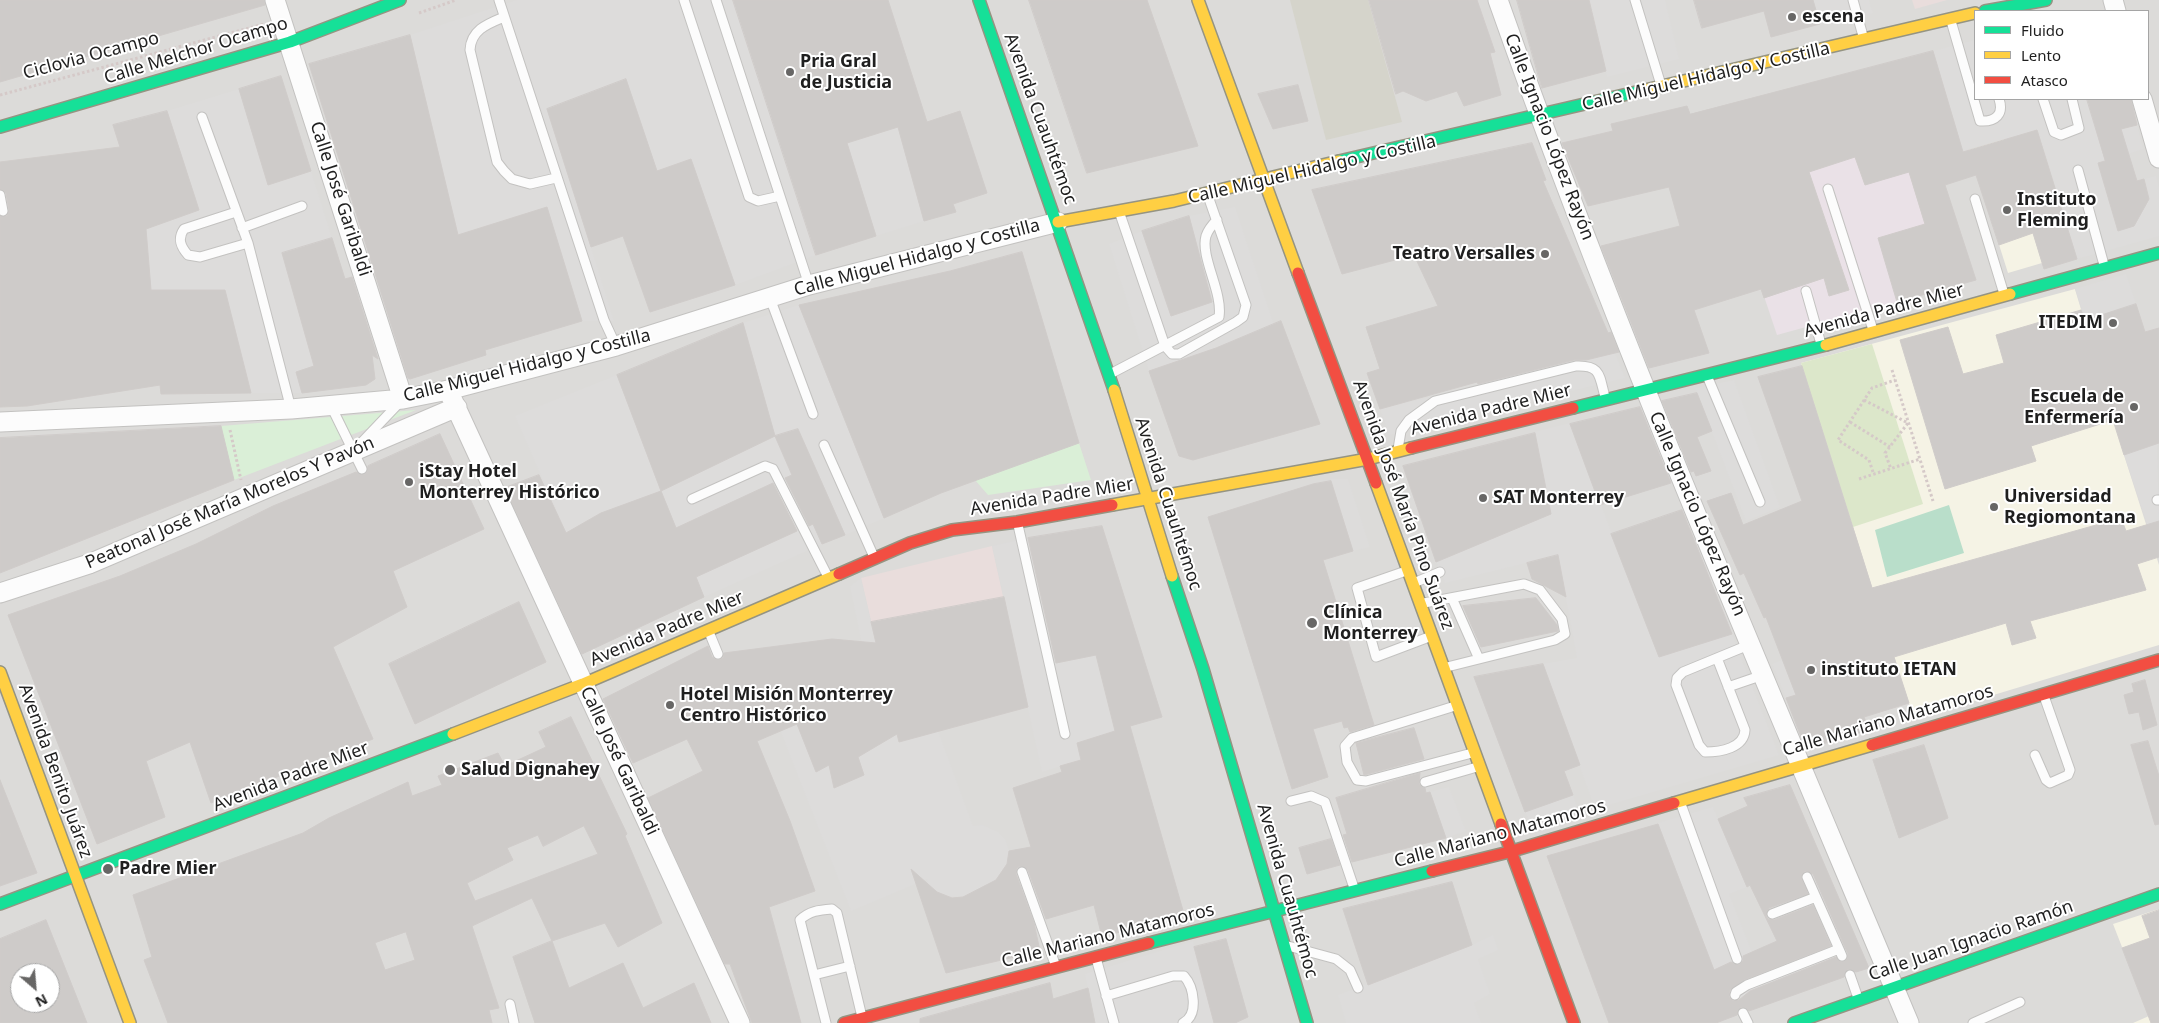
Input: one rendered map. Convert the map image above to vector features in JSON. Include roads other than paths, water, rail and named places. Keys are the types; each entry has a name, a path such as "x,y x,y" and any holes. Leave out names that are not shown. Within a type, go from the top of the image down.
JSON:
{"main road":[{"name":"Calle Melchor Ocampo","path":"0,127 290,42 400,0"},
{"name":"Avenida Cuauhtémoc","path":"979,0 1058,222 1109,374 1147,500 1202,669 1275,911 1304,1022"},
{"name":"Avenida José María Pino Suárez","path":"1198,0 1266,179 1271,199 1475,752 1509,852 1574,1023"},
{"name":"Calle Miguel Hidalgo y Costilla","path":"1988,10 2046,0"},
{"name":"Calle Miguel Hidalgo y Costilla","path":"1058,222 1120,214 1208,194 1662,88 1974,12"},
{"name":"Avenida Padre Mier","path":"0,904 76,877 584,684 874,557 952,530 1017,522 1147,500 1368,459 1557,415 1645,389 1822,346 2159,253"},
{"name":"Calle Mariano Matamoros","path":"844,1023 1056,966 1509,852 2159,660"},
{"name":"Avenida Benito Juárez","path":"0,672 130,1023"},
{"name":"Calle Juan Ignacio Ramón","path":"1794,1023 2159,894"}],"street":[{"name":"Calle José Garibaldi","path":"275,0 403,399"},
{"name":"Calle Ignacio López Rayón","path":"1498,0 1539,116 1645,389 1909,1023"},
{"path":"2142,100 2159,158"},
{"name":"Calle Miguel Hidalgo y Costilla","path":"0,422 291,409 403,399 448,390 616,346 809,285 1058,222"},
{"name":"Calle José Garibaldi","path":"448,390 740,1023"},
{"name":"Peatonal José María Morelos Y Pavón","path":"0,593 89,564 457,407"}],"lane":[{"path":"499,0 604,320 616,346"},
{"path":"684,0 749,197 758,202 780,196"},
{"path":"716,0 809,285"},
{"path":"1635,0 1662,88"},
{"path":"1853,0 1864,39"},
{"path":"504,17 478,29 470,42 470,50 498,162 504,171 519,182 530,184 556,178"},
{"path":"1950,18 1980,121 1996,118 2001,113 2000,100"},
{"path":"2043,100 2054,132 2061,135 2079,128 2072,100"},
{"path":"202,117 248,243 291,409"},
{"path":"2078,170 2104,268"},
{"path":"1828,189 1874,332"},
{"path":"1120,214 1165,346 1172,354 1179,354 1243,317 1246,305 1208,194"},
{"path":"0,195 3,211"},
{"path":"1975,199 2005,296"},
{"path":"242,228 302,206"},
{"path":"236,212 184,229 180,239 181,246 188,255 200,257 248,243"},
{"path":"1109,374 1219,317 1219,302 1205,237 1217,220"},
{"path":"1806,290 1822,346"},
{"path":"770,298 813,414"},
{"path":"1398,452 1401,431 1409,420 1435,401 1576,366 1590,365 1596,370 1606,400"},
{"path":"1706,374 1714,387 1760,502"},
{"path":"353,452 403,399"},
{"path":"331,406 362,469"},
{"path":"824,445 874,557"},
{"path":"692,499 765,466 773,469 828,578"},
{"path":"1017,522 1065,734"},
{"path":"1408,570 1357,588 1376,657 1432,636"},
{"path":"1413,583 1440,572"},
{"path":"1420,604 1524,584 1540,590 1562,619 1565,634 1555,640 1444,668"},
{"path":"1452,598 1479,659"},
{"path":"708,630 718,654"},
{"path":"1717,658 1745,730 1745,738 1739,744 1715,752 1705,752 1699,745 1676,685 1677,678 1683,672 1717,658 1751,644"},
{"path":"1728,687 1763,675"},
{"path":"2036,755 2046,780 2050,783 2068,774 2070,770 2043,694"},
{"path":"1458,706 1352,738 1345,746 1347,762 1356,780 1366,781 1475,752"},
{"path":"1424,782 1480,767"},
{"path":"1291,801 1311,796 1325,802 1333,809 1355,891"},
{"path":"1680,801 1737,959"},
{"path":"1022,872 1056,966"},
{"path":"1736,994 1746,985 1840,953 1807,877"},
{"path":"1772,914 1816,897"},
{"path":"826,1023 800,920 807,914 820,910 832,909 837,913 862,1018"},
{"path":"1284,945 1336,959 1350,970 1358,988"},
{"path":"1095,956 1114,1023"},
{"path":"814,976 850,966"},
{"path":"1850,974 1858,1000"},
{"path":"1743,975 1746,985"},
{"path":"1106,996 1173,976 1184,976 1189,982 1194,1008 1191,1016 1183,1023"},
{"path":"1973,1023 2020,1002"},
{"path":"510,1004 514,1023"},
{"path":"1743,1013 1748,1023"}],"place":[{"name":"escena","path":"1792,17"},
{"name":"Pria Gral de Justicia","path":"790,72"},
{"name":"Instituto Fleming","path":"2007,210"},
{"name":"Teatro Versalles","path":"1545,254"},
{"name":"ITEDIM","path":"2113,323"},
{"name":"Escuela de Enfermería","path":"2134,407"},
{"name":"iStay Hotel Monterrey Histórico","path":"409,482"},
{"name":"SAT Monterrey","path":"1483,498"},
{"name":"Universidad Regiomontana","path":"1994,507"},
{"name":"Clínica Monterrey","path":"1312,623"},
{"name":"instituto IETAN","path":"1811,670"},
{"name":"Hotel Misión Monterrey Centro Histórico","path":"670,705"},
{"name":"Salud Dignahey","path":"450,770"},
{"name":"Padre Mier","path":"108,869"}]}
